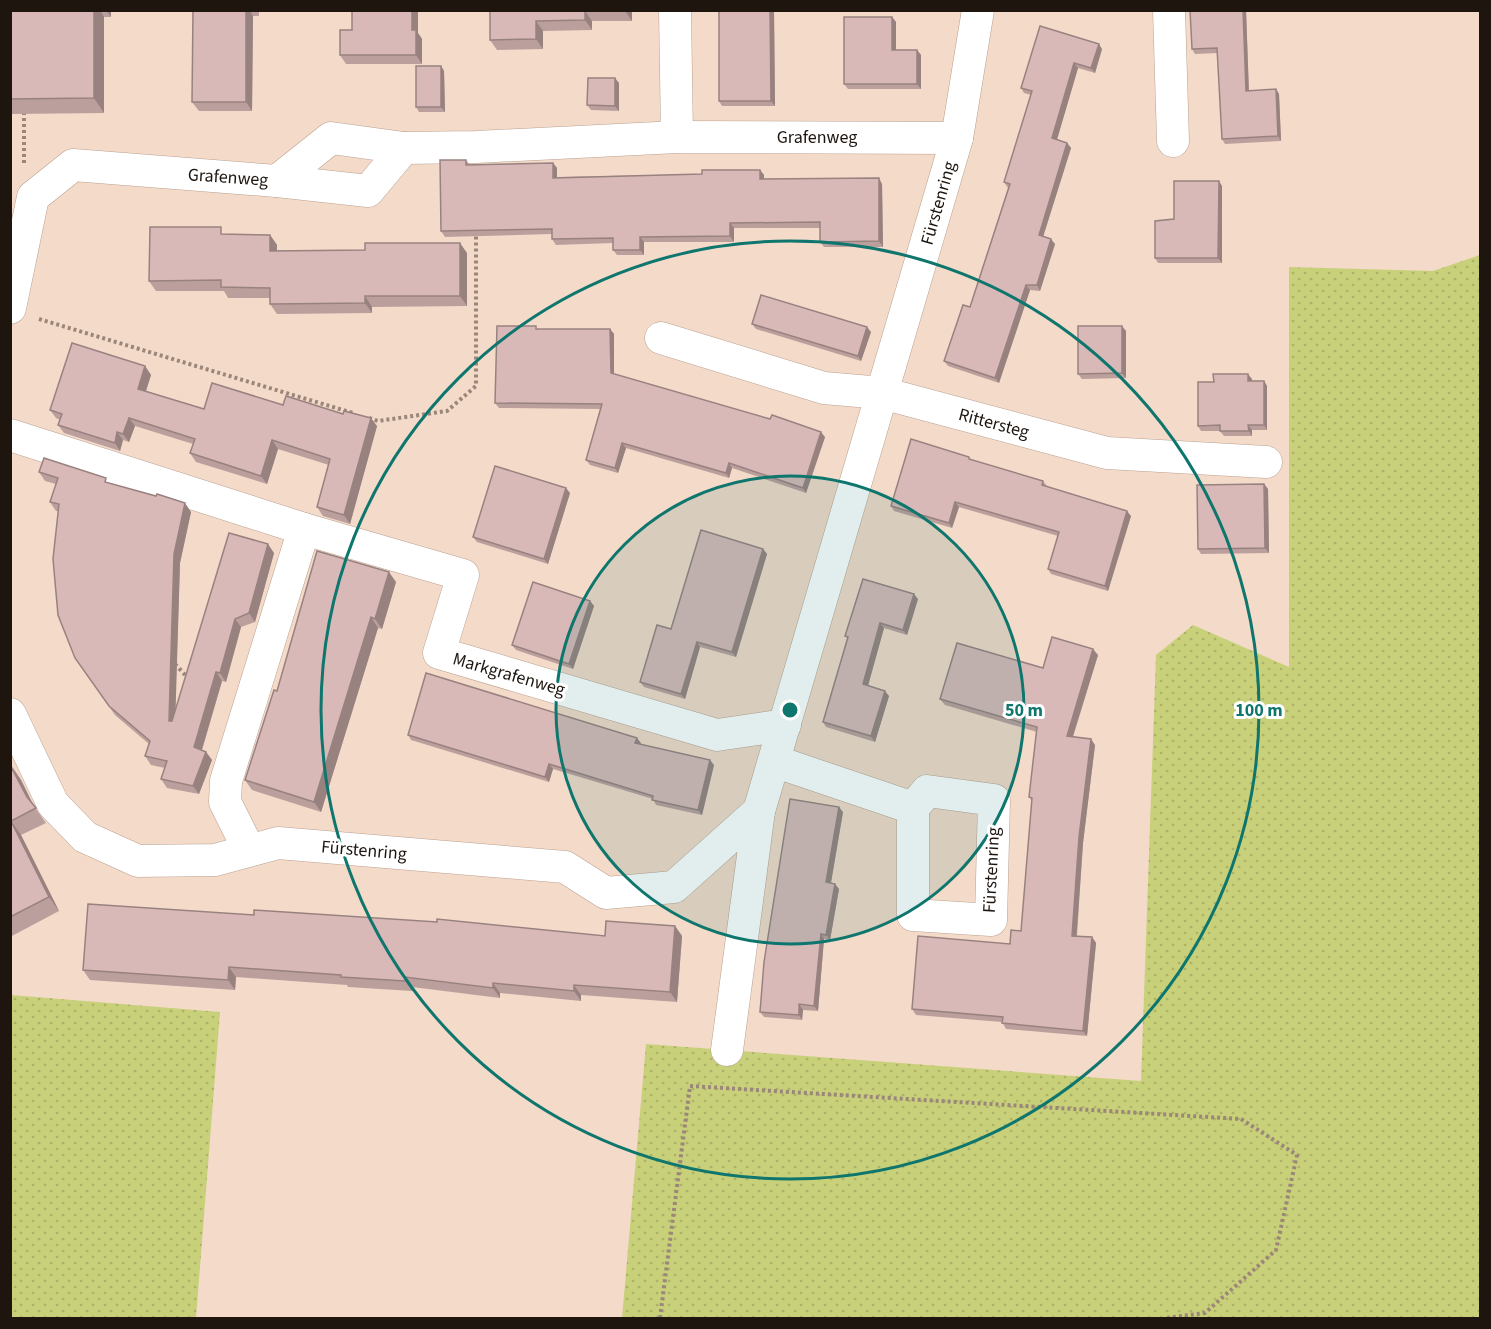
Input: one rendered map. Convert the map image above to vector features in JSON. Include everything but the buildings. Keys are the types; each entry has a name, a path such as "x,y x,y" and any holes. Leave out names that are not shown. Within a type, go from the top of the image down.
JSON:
{"street":[{"path":"675,10 677,137"},
{"name":"Fürstenring","path":"727,1050 759,812 957,138 978,10"},
{"path":"1169,10 1173,141"},
{"name":"Grafenweg","path":"22,313 33,197 73,165 277,181 331,138 404,148 476,147 677,137 957,138"},
{"path":"277,181 368,191 404,148"},
{"path":"661,338 824,388 882,393"},
{"name":"Rittersteg","path":"882,393 1107,453 1266,462"},
{"name":"Markgrafenweg","path":"10,435 304,529 463,575 439,653 717,735 785,725"},
{"path":"249,850 225,802 226,781 304,529"},
{"name":"Fürstenring","path":"10,714 53,804 85,837 138,861 215,860 278,843 565,867 606,893 674,887 759,812"},
{"path":"774,761 913,808"}],"path":[{"path":"24,105 24,164"},
{"path":"367,417 378,421 447,411 476,386 476,225"},
{"path":"22,313 355,414"},
{"path":"174,663 188,678 196,682"},
{"path":"660,1318 690,1086 1241,1119 1297,1155 1276,1250 1205,1313 1166,1318"}],"green space":[{"path":"1480,255 1480,1318 622,1318 646,1044 1141,1081 1156,655 1193,625 1289,667 1289,267 1433,271"},
{"path":"11,995 220,1012 196,1318 11,1318"}]}
